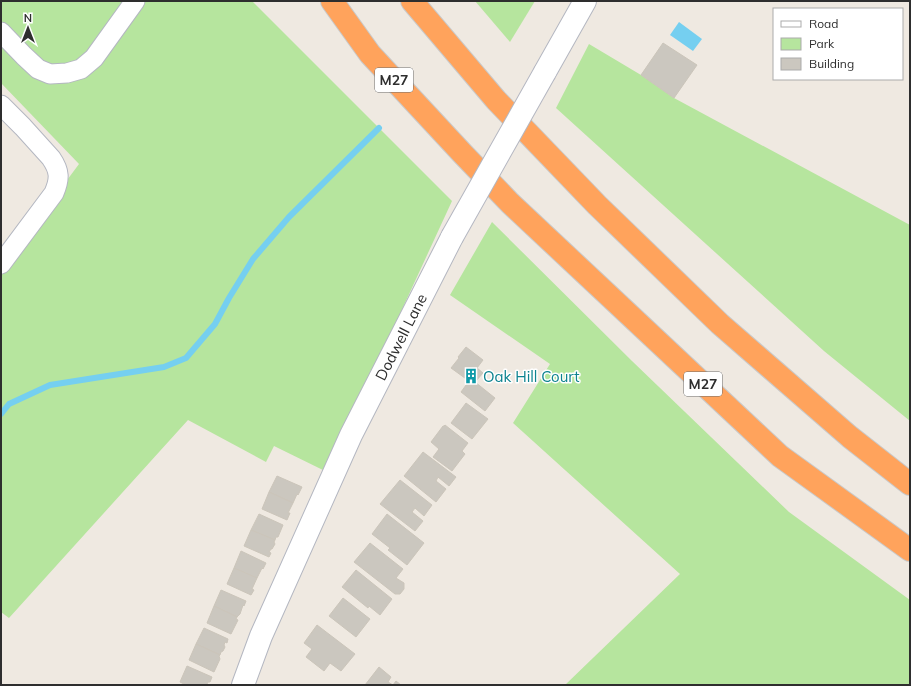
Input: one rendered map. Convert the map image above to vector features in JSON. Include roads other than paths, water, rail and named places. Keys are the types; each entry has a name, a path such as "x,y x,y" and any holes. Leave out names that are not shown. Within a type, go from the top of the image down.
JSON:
{"highway":[{"name":"M27","path":"332,1 370,54 510,203 780,456 910,550"},
{"path":"412,1 496,100 608,216 720,324 850,437 910,484"}],"street":[{"path":"1,32 38,69 50,74 67,73 81,69 94,58 135,1"},
{"name":"Dodwell Lane","path":"243,685 261,636 351,435 452,237 585,1"},
{"path":"1,105 51,158 58,170 58,185 54,193 1,264"}],"water":[{"path":"679,22 702,39 693,51 670,35"}],"waterway":[{"path":"1,414 9,404 50,385 164,367 186,358 215,324 253,259 289,217 379,128"}],"place":[{"name":"Oak Hill Court","path":"471,376"}]}
